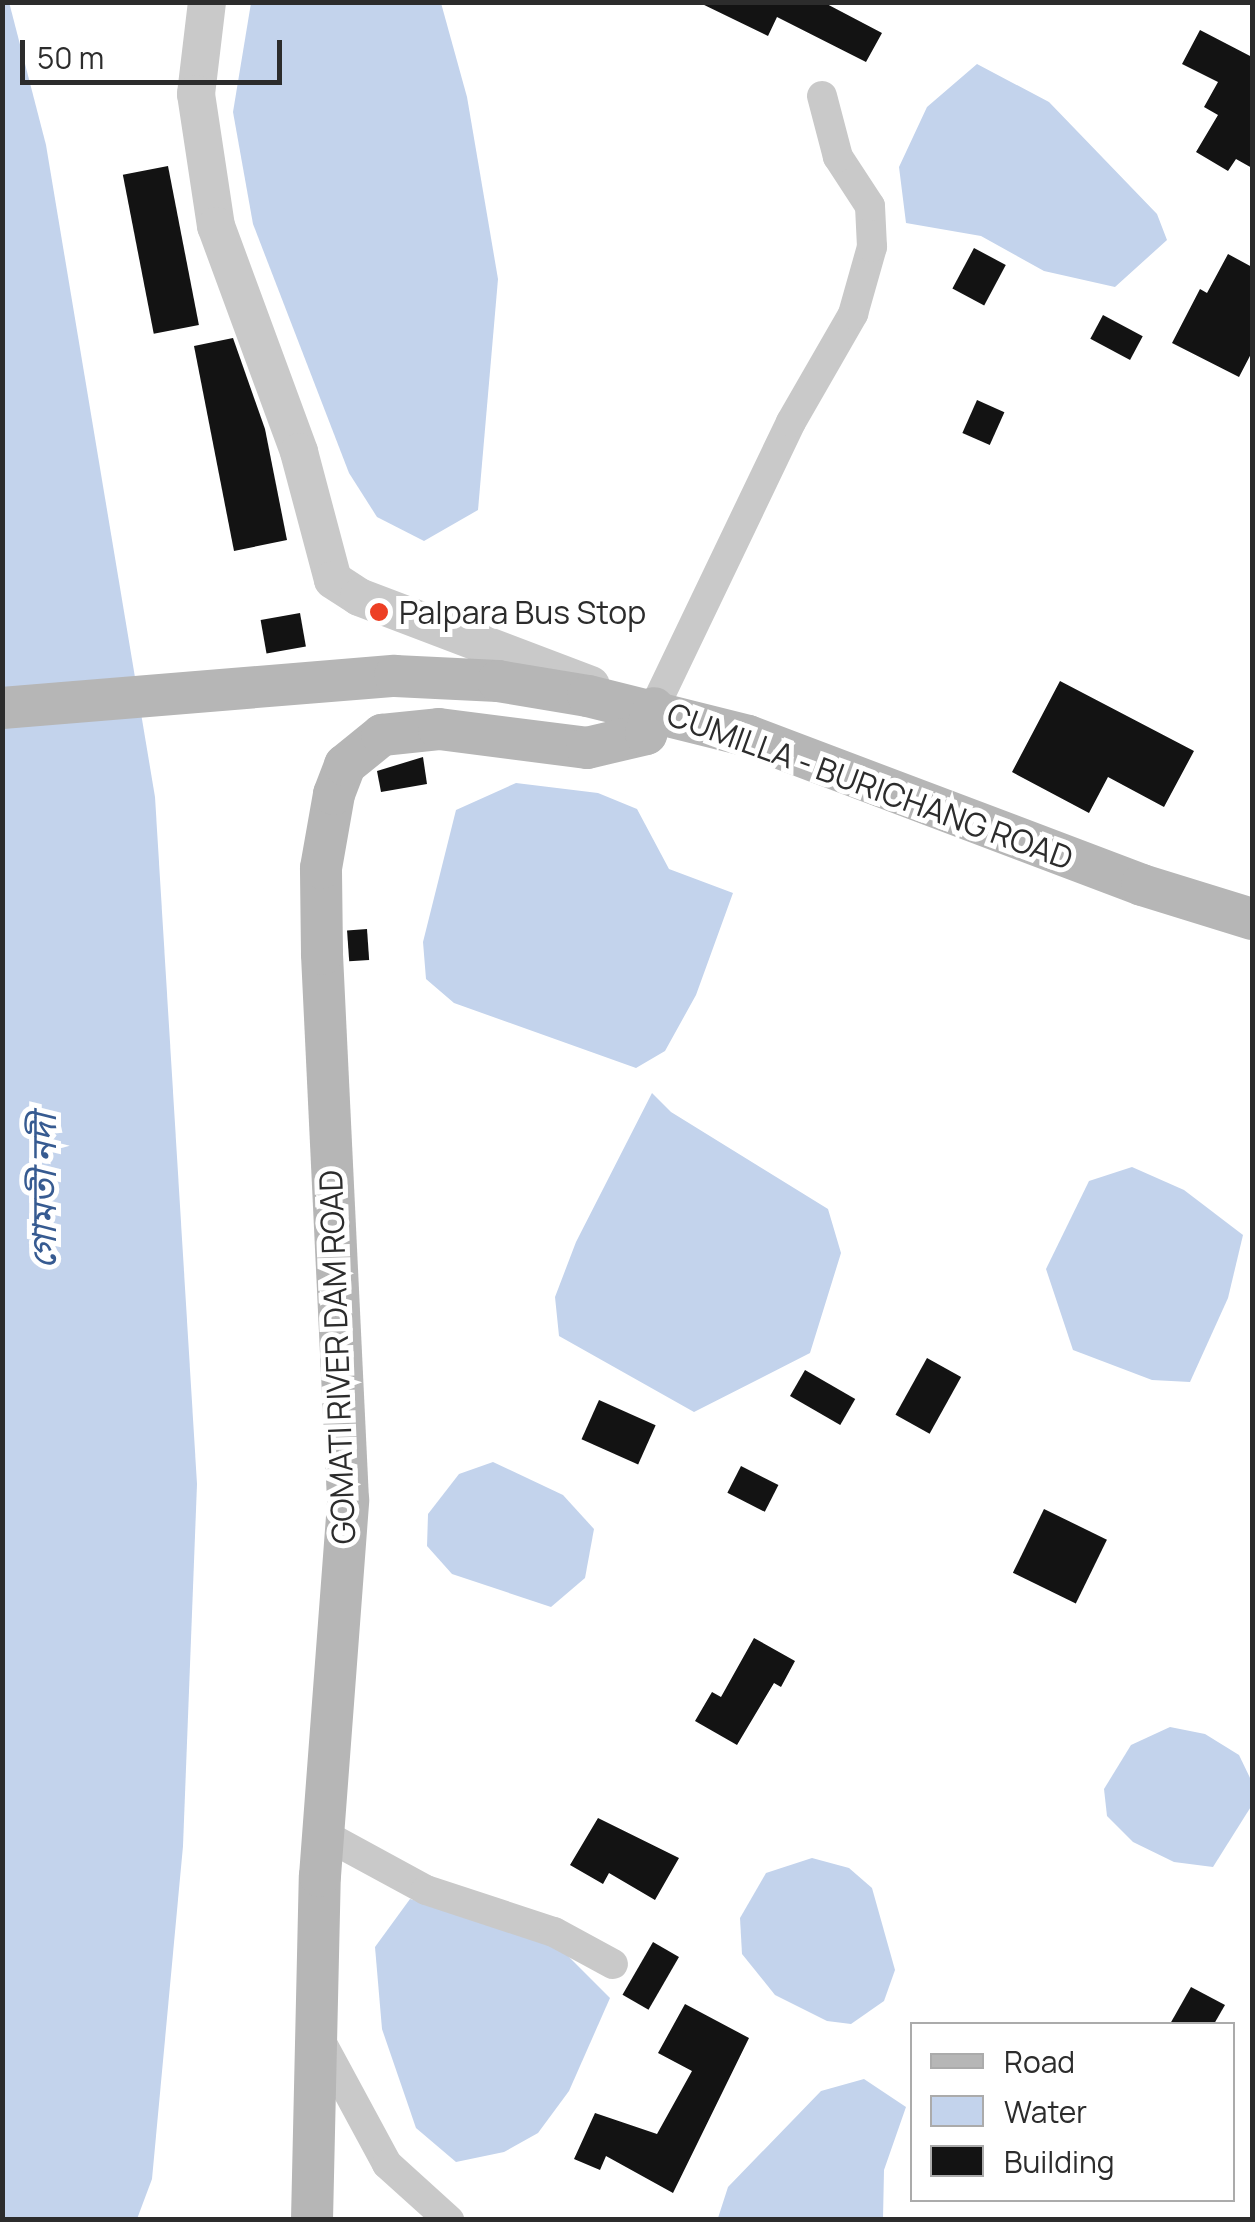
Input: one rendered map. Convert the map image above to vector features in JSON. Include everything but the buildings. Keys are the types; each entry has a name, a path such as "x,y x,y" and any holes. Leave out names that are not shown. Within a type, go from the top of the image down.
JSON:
{"main road":[{"name":"CUMILLA - BURICHANG ROAD","path":"2,708 436,676 654,708 1252,919"},
{"name":"GOMATI RIVER DAM ROAD","path":"312,2220 323,1834 348,1500 322,954 321,868 334,794 345,765 382,735 440,728 587,748 646,734 654,708"}],"street":[{"path":"206,2 196,94 216,226 299,452 333,580 375,604 654,708 774,456 853,314 872,248 870,206 838,157 822,96"},
{"path":"323,1834 426,1890 554,1932 613,1964"},
{"path":"320,2038 387,2164 449,2220"}],"water":[{"name":"গোমতী নদী","path":"9,2 46,145 155,797 197,1484 183,1846 152,2179 137,2219 3,2220 2,3"},
{"path":"251,3 441,3 467,97 498,279 478,510 424,541 377,517 349,473 253,224 233,112"},
{"path":"977,64 1049,102 1157,214 1167,240 1115,287 1044,271 981,236 906,223 899,167 927,107"},
{"path":"516,783 598,793 637,809 669,869 733,893 696,995 665,1051 636,1068 454,1003 426,979 423,942 456,810"},
{"path":"652,1093 671,1112 828,1209 841,1253 810,1353 694,1412 559,1336 555,1297 576,1242"},
{"path":"1132,1167 1184,1190 1243,1235 1228,1298 1190,1382 1152,1380 1073,1350 1046,1269 1089,1181"},
{"path":"493,1462 563,1495 594,1529 585,1578 551,1607 452,1574 427,1546 428,1514 459,1474"},
{"path":"1170,1727 1205,1734 1239,1755 1252,1782 1252,1805 1213,1867 1174,1862 1133,1842 1107,1816 1104,1789 1131,1745"},
{"path":"812,1858 849,1868 872,1888 895,1970 884,2001 851,2024 827,2021 775,1995 742,1954 740,1918 766,1873"},
{"path":"410,1899 551,1939 610,1998 569,2091 538,2133 504,2152 456,2162 416,2128 382,2029 375,1947"},
{"path":"864,2079 906,2107 884,2170 883,2219 718,2218 728,2187 821,2091"}],"place":[{"name":"Palpara Bus Stop","path":"379,612"}]}
